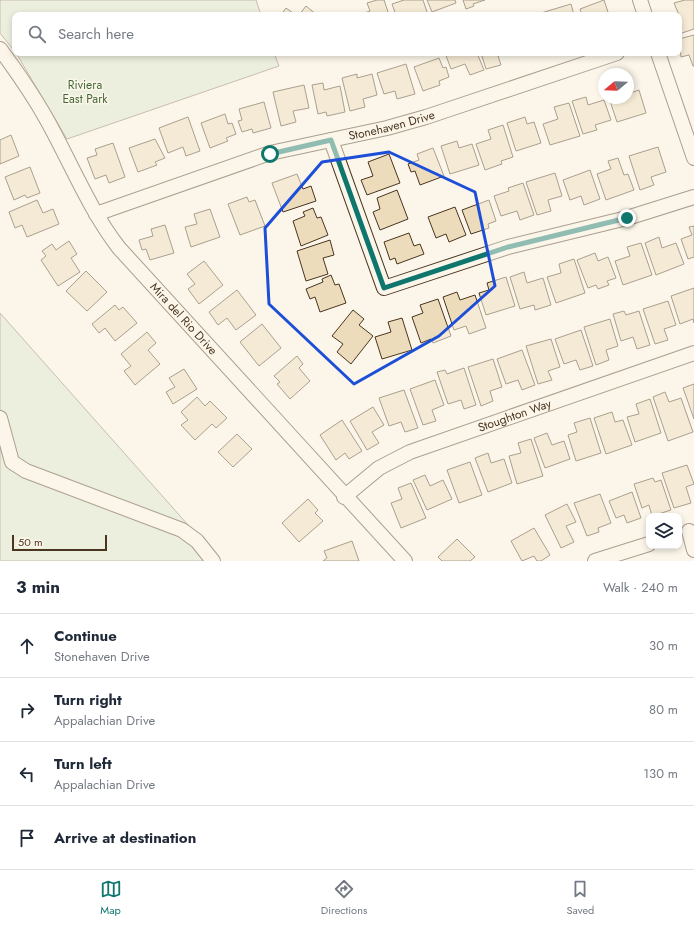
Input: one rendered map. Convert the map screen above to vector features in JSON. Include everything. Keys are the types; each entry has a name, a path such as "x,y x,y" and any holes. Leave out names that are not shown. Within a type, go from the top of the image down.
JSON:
{"street":[{"path":"640,0 644,12"},
{"name":"Mira del Rio Drive","path":"0,49 24,82 47,120 96,214 119,248 344,497 398,559"},
{"name":"Stonehaven Drive","path":"96,214 270,154 387,128 426,117 608,56"},
{"path":"659,56 694,158"},
{"path":"331,140 384,288 508,247 627,218 694,197"},
{"name":"Stoughton Way","path":"344,497 379,468 410,452 694,353"},
{"path":"0,418 12,462 26,471 182,530 197,541 213,561"},
{"path":"687,532 694,550"},
{"path":"595,561 646,545"}],"highlighted area":[{"path":"389,152 475,192 495,286 439,336 354,384 269,304 265,228 322,162"}],"green space":[{"path":"0,0 256,0 260,12 12,12 12,48 0,33"},
{"name":"Riviera East Park","path":"18,56 275,56 279,66 67,139"},
{"path":"0,313 220,561 0,561"}],"building":[{"path":"377,0 384,0 388,12 367,12 370,11 367,3"},
{"path":"404,0 423,0 427,12 395,12 392,4"},
{"path":"427,0 455,0 456,3 432,12"},
{"path":"463,0 485,0 473,4 474,6 466,9"},
{"path":"604,0 608,12 581,12 580,9"},
{"path":"685,0 694,0 694,29 682,33 682,12 678,12 674,3"},
{"path":"571,4 573,12 544,12"},
{"path":"306,6 313,12 301,12"},
{"path":"286,8 292,12 283,12"},
{"path":"694,35 694,66 689,55 681,57 682,38"},
{"path":"446,56 478,56 484,70 470,75 465,64 451,69"},
{"path":"482,56 498,56 501,65 486,69"},
{"path":"439,58 443,68 446,67 449,77 439,81 440,85 423,91 414,67"},
{"path":"406,64 415,94 397,99 395,91 384,94 377,73"},
{"path":"357,74 357,78 372,74 377,95 363,99 365,107 350,111 342,78"},
{"path":"323,83 324,90 340,86 345,112 327,116 326,112 318,114 312,85"},
{"path":"304,85 309,108 293,111 296,122 281,126 273,92"},
{"path":"639,90 646,113 617,122 611,104 634,104 634,92"},
{"path":"586,97 588,105 598,102 598,104 605,104 611,120 595,125 597,130 583,134 572,101"},
{"path":"264,102 271,128 253,133 252,129 242,132 238,121 242,120 239,109"},
{"path":"569,103 580,136 550,145 543,124 558,119 554,107"},
{"path":"225,114 228,124 232,123 236,134 226,138 228,141 210,148 201,123"},
{"path":"188,117 200,151 186,156 183,147 168,153 159,128"},
{"path":"525,117 527,124 534,122 541,143 516,151 507,123"},
{"path":"503,125 513,157 501,161 502,164 485,170 476,144 491,139 488,130"},
{"path":"11,135 19,156 0,164 0,140"},
{"path":"155,139 165,158 155,162 157,165 138,172 129,148"},
{"path":"457,141 459,148 472,144 479,165 450,174 441,146"},
{"path":"113,143 125,177 109,183 106,175 95,179 87,158 97,155 95,149"},
{"path":"658,147 666,172 651,177 654,185 640,190 629,156"},
{"path":"433,148 444,176 420,185 415,171 411,172 408,164 419,160 417,154"},
{"path":"389,154 400,183 367,195 361,180 373,176 368,162"},
{"path":"618,158 624,175 628,174 634,190 606,200 597,174 611,169 608,161"},
{"path":"30,167 40,193 27,198 25,195 14,200 5,177"},
{"path":"590,170 600,199 584,205 581,196 570,200 563,180"},
{"path":"555,173 562,196 548,200 551,211 537,215 526,182"},
{"path":"297,174 303,189 311,186 316,201 283,212 272,183"},
{"path":"523,183 534,215 520,220 517,211 501,216 494,196 509,191 508,188"},
{"path":"397,190 408,219 380,230 373,212 380,209 377,198"},
{"path":"247,197 249,202 255,200 265,226 240,235 228,204"},
{"path":"37,200 43,213 53,209 59,224 27,237 22,225 15,228 9,212"},
{"path":"489,200 496,221 488,224 489,228 471,234 462,210"},
{"path":"455,207 466,235 449,242 446,234 436,238 428,217"},
{"path":"313,208 317,218 321,217 328,235 301,246 293,221 305,216 303,212"},
{"path":"210,209 220,237 191,247 185,227 197,224 194,214"},
{"path":"165,225 174,253 150,260 146,249 142,250 139,240 153,236 151,229"},
{"path":"694,226 694,257 688,259 681,239 692,235 689,227"},
{"path":"409,233 414,246 420,244 424,254 397,264 395,258 390,260 384,242"},
{"path":"659,237 662,248 676,243 684,264 656,275 645,243"},
{"path":"330,240 334,255 323,258 328,274 306,281 297,251"},
{"path":"69,241 77,254 71,258 80,272 58,286 41,260 46,256 42,251 52,244 56,250"},
{"path":"641,243 652,275 623,285 615,261 630,256 627,247"},
{"path":"595,253 598,261 608,257 616,278 607,281 609,285 598,289 596,285 588,288 577,260"},
{"path":"574,259 585,293 556,303 547,277 561,273 559,264"},
{"path":"204,261 223,285 199,304 188,289 195,284 187,274"},
{"path":"86,271 107,292 87,311 66,291"},
{"path":"524,272 527,283 543,278 551,305 535,310 534,305 520,309 510,277"},
{"path":"331,275 335,285 339,284 346,303 320,312 315,297 310,299 306,289 323,282 322,279"},
{"path":"506,277 515,306 486,315 479,293 489,290 487,283"},
{"path":"694,288 694,323 693,319 680,324 671,296"},
{"path":"237,290 256,315 236,330 227,318 218,325 209,312"},
{"path":"457,292 460,300 475,295 486,328 469,334 466,326 454,330 443,297"},
{"path":"438,299 451,336 433,343 431,339 421,343 412,317 423,313 420,305"},
{"path":"668,301 676,325 664,329 668,340 655,344 643,309"},
{"path":"115,305 119,310 123,307 137,323 115,341 105,328 99,333 92,324"},
{"path":"353,310 364,319 359,325 373,336 351,364 337,352 343,344 332,336"},
{"path":"624,311 626,315 639,311 650,345 637,349 633,337 621,341 613,314"},
{"path":"402,318 412,350 382,359 375,337 391,332 388,322"},
{"path":"610,319 618,346 606,350 609,360 596,365 584,327"},
{"path":"262,324 281,348 259,366 240,342"},
{"path":"581,330 593,366 580,370 576,360 564,364 555,339"},
{"path":"147,332 156,343 148,350 160,364 135,385 124,371 131,366 121,354"},
{"path":"551,339 560,367 548,371 552,380 538,384 526,346"},
{"path":"522,350 535,385 522,390 518,380 506,384 497,359"},
{"path":"297,356 303,364 299,368 310,381 290,399 277,384 280,382 274,376"},
{"path":"493,359 502,387 490,391 493,401 481,406 468,367"},
{"path":"464,368 476,405 464,409 461,400 448,404 437,372 445,370 447,374"},
{"path":"184,369 197,389 173,404 166,392 175,387 169,378"},
{"path":"435,380 444,405 432,410 436,421 423,425 410,389"},
{"path":"694,384 694,419 683,388"},
{"path":"404,390 418,428 405,432 401,422 389,426 379,398"},
{"path":"665,392 669,402 681,398 693,432 668,441 653,397"},
{"path":"197,397 205,406 210,401 227,418 216,428 212,424 195,440 181,425 188,420 181,412"},
{"path":"650,399 661,433 635,442 627,417 639,414 636,404"},
{"path":"373,407 384,425 372,432 379,443 367,450 350,421"},
{"path":"612,412 615,422 623,420 632,445 606,454 594,418"},
{"path":"590,418 601,453 576,461 568,435 577,432 574,423"},
{"path":"342,420 362,451 349,459 345,453 336,460 320,435"},
{"path":"547,433 552,445 564,441 570,459 545,468 534,438"},
{"path":"237,434 252,449 233,467 218,452"},
{"path":"531,439 543,476 517,484 509,456 521,453 518,443"},
{"path":"488,453 491,463 504,459 512,483 488,492 475,458"},
{"path":"470,462 482,495 459,503 447,470"},
{"path":"687,465 694,484 686,487 691,503 674,508 662,473"},
{"path":"425,475 430,486 443,480 452,499 427,510 413,480"},
{"path":"653,478 655,482 661,480 671,510 662,513 651,513 649,505 642,508 634,484"},
{"path":"411,483 426,518 401,528 391,503 402,499 398,488"},
{"path":"632,492 641,518 627,523 624,515 616,518 609,501"},
{"path":"600,494 611,523 598,528 599,532 587,536 574,503"},
{"path":"308,499 318,510 315,513 323,521 299,542 282,523"},
{"path":"567,504 576,522 566,526 574,542 561,548 545,515"},
{"path":"534,528 550,555 541,561 537,561 534,556 522,561 511,541"},
{"path":"457,539 475,557 470,561 442,561 438,557"},
{"path":"352,541 359,561 323,561 327,558 324,551"}],"route":[{"path":"270,154 303,145 331,140 384,288 508,247 627,218"}]}
